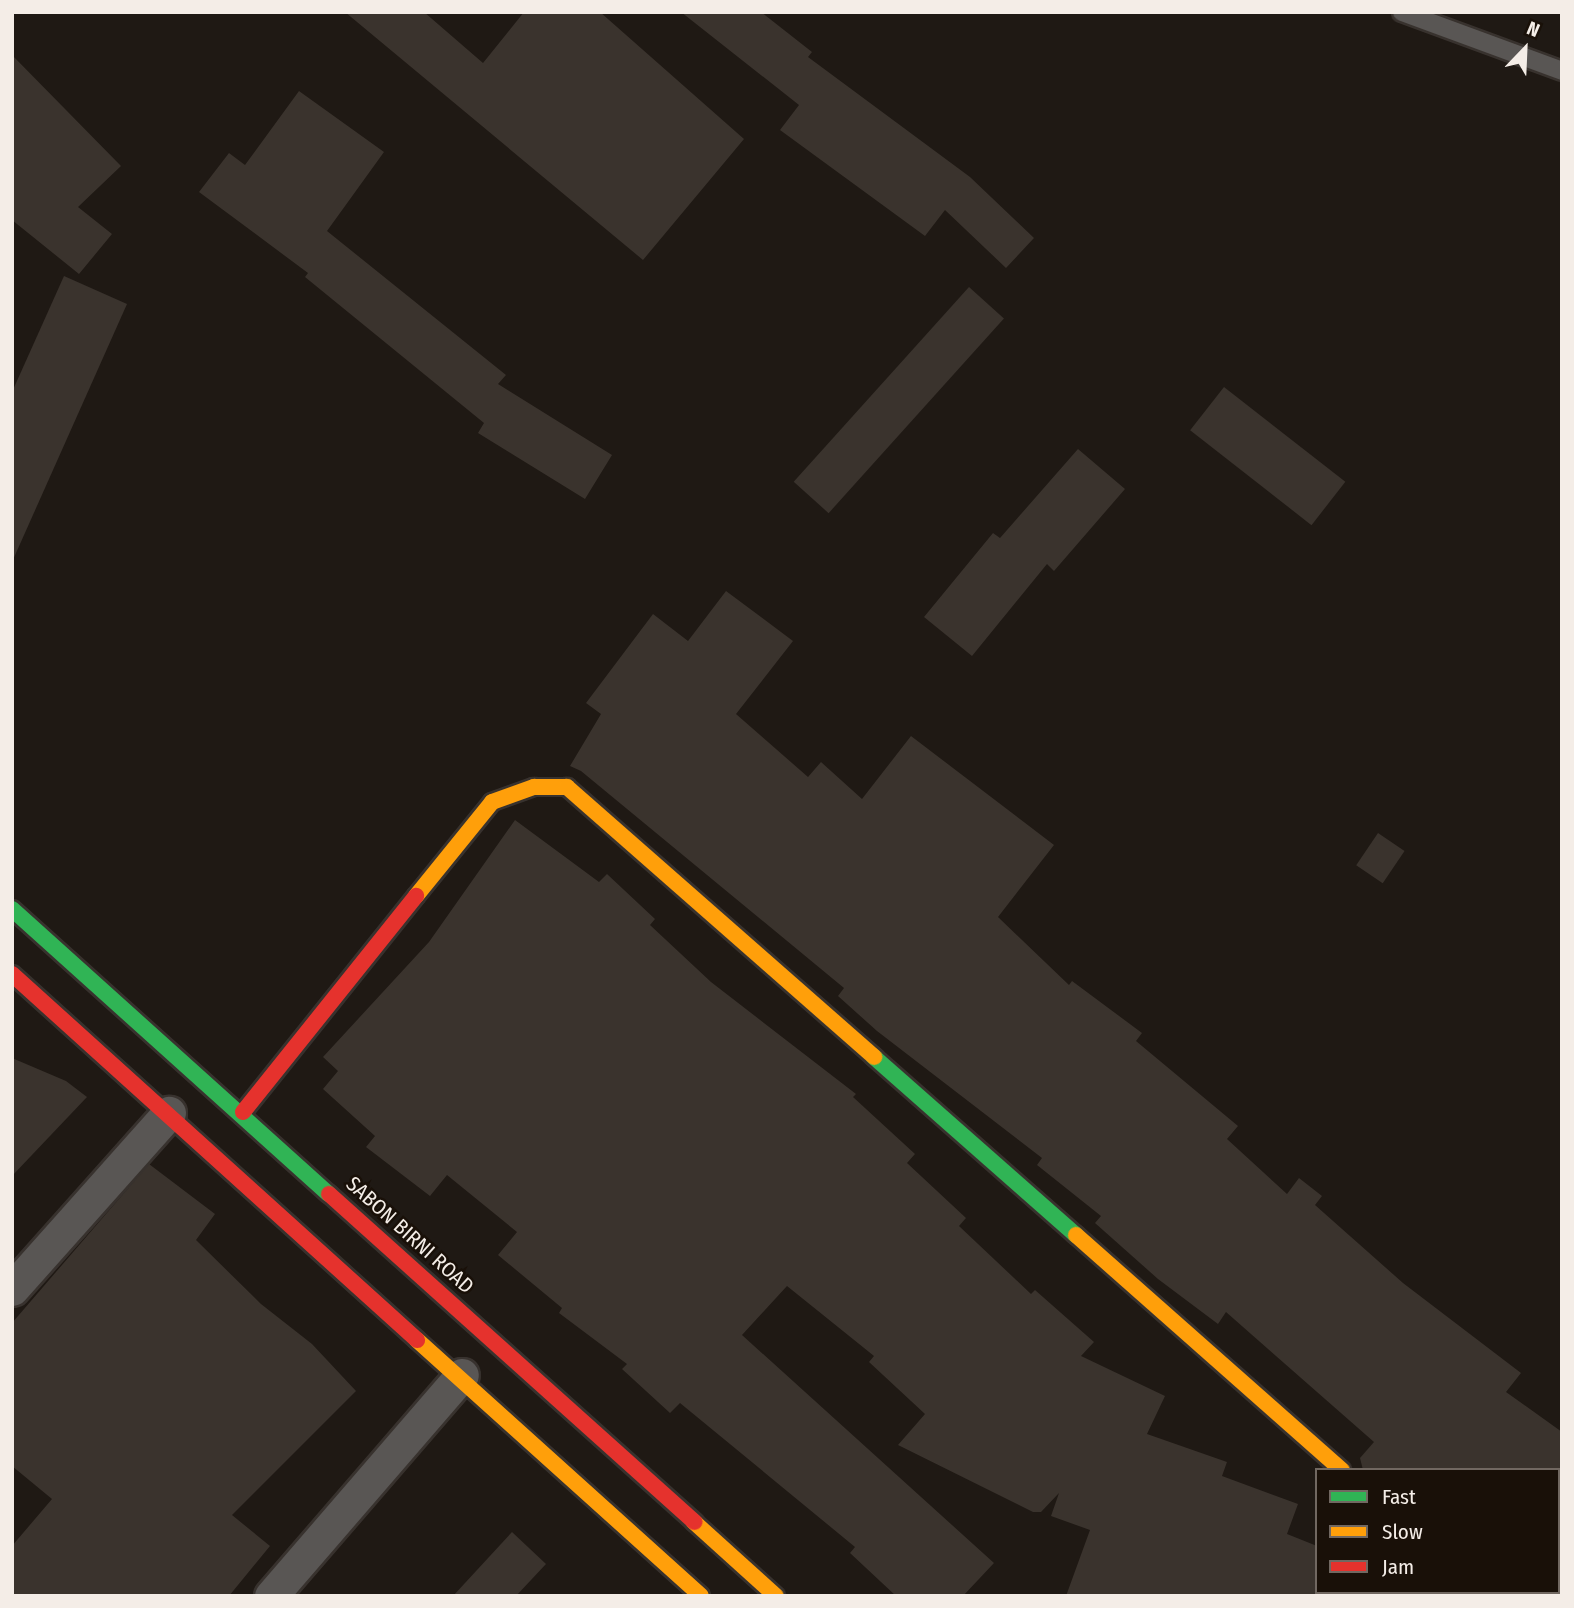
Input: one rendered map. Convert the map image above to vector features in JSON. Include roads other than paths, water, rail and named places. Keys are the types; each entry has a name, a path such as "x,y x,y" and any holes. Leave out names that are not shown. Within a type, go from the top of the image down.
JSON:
{"street":[{"path":"243,1112 492,802 534,788 567,787 1340,1468"},
{"name":"SABON BIRNI ROAD","path":"12,909 243,1112 776,1596"},
{"path":"12,974 462,1375 701,1596"},
{"path":"12,1289 169,1114"},
{"path":"271,1596 462,1375"}],"lane":[{"path":"1402,12 1562,71"}]}
